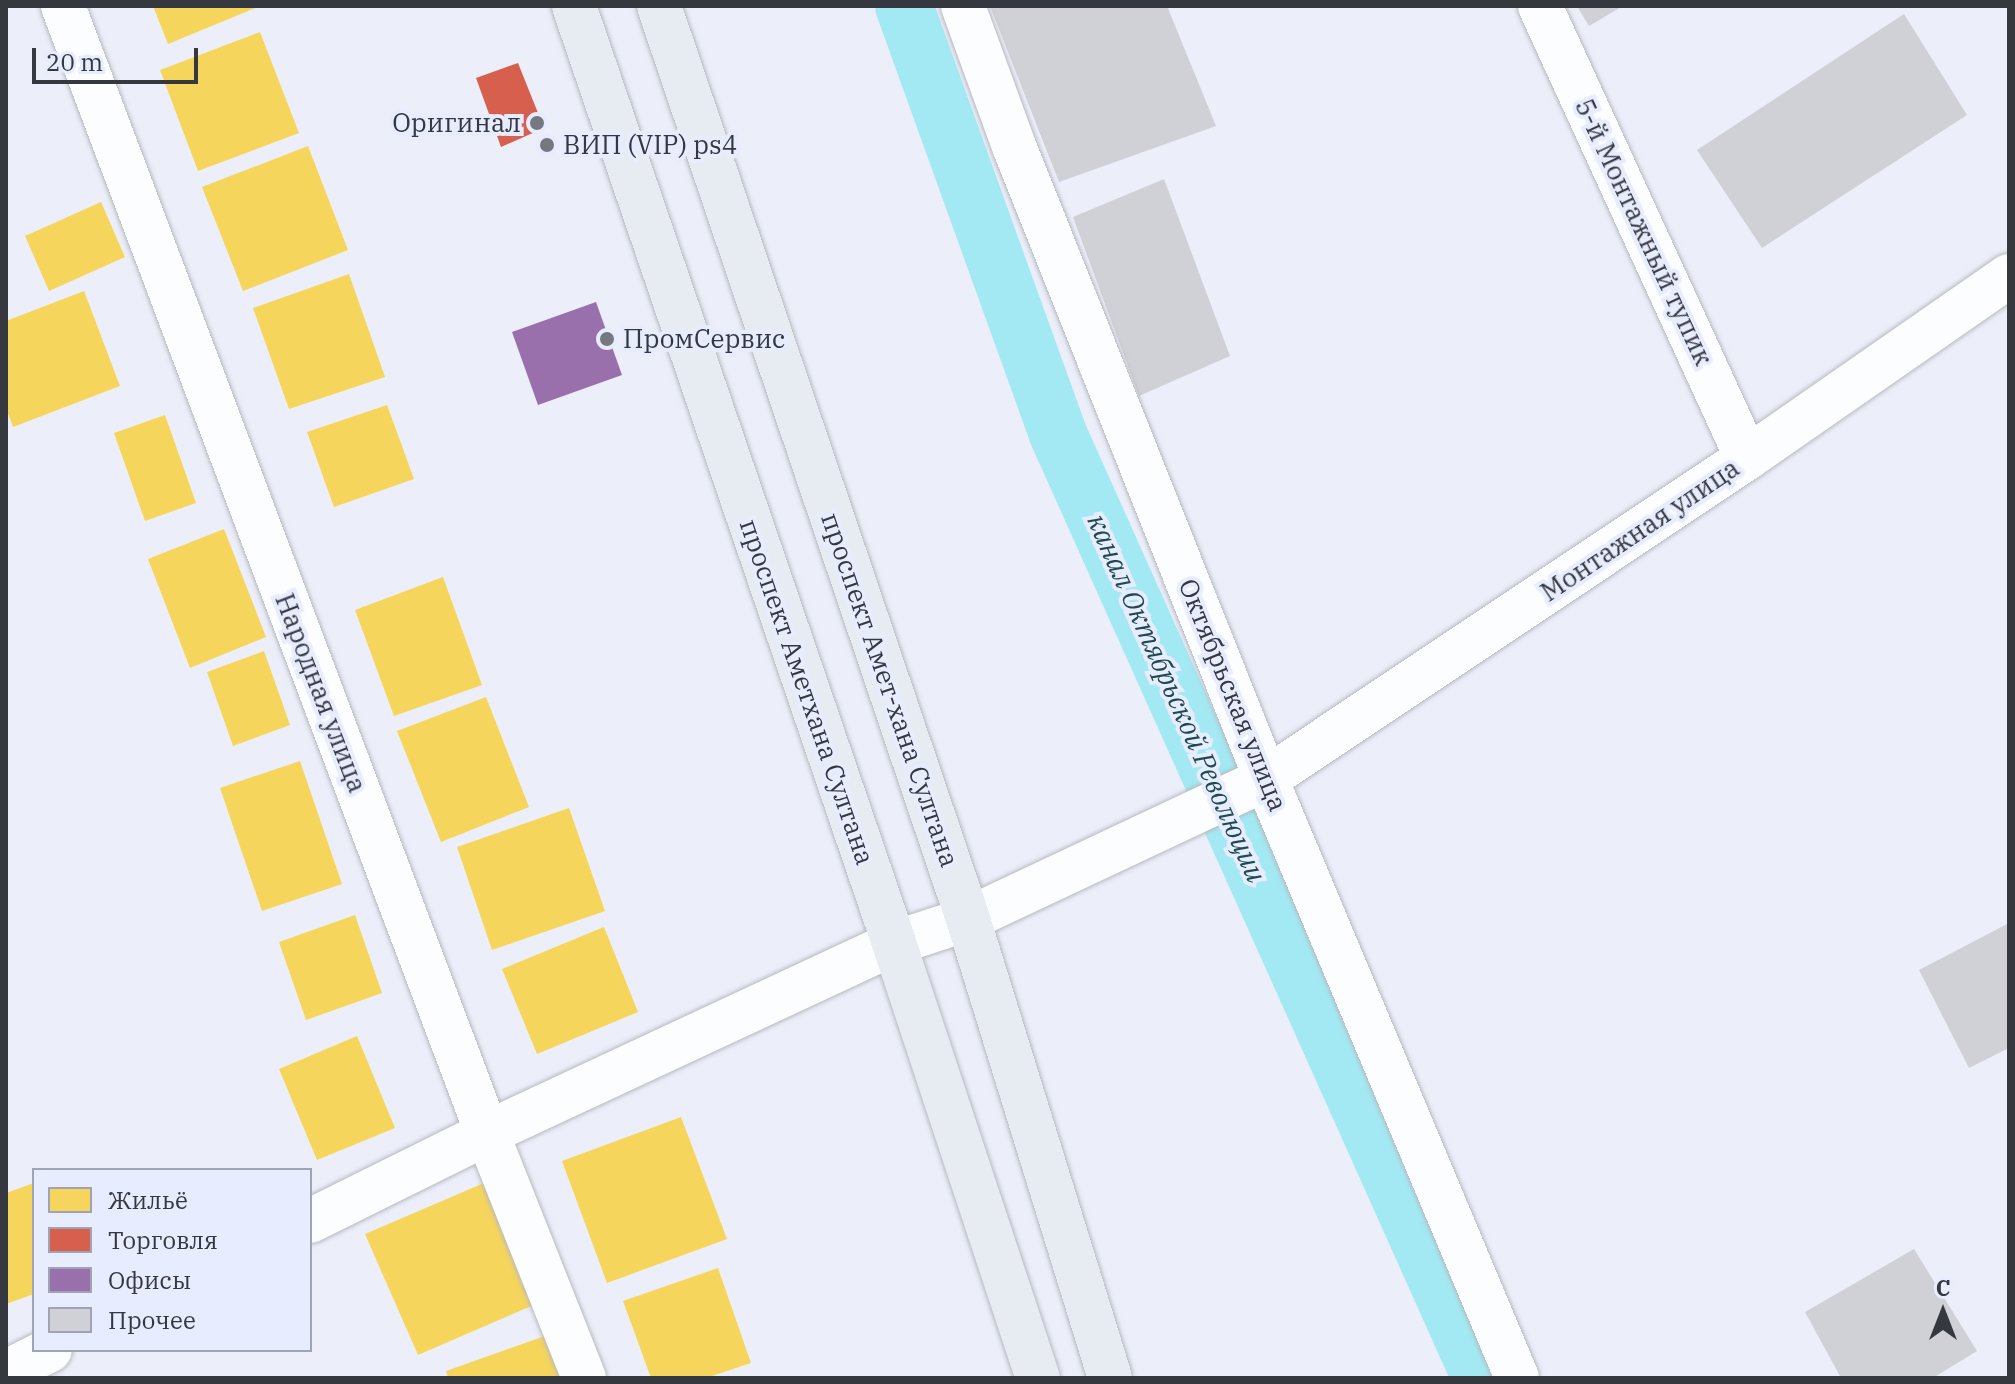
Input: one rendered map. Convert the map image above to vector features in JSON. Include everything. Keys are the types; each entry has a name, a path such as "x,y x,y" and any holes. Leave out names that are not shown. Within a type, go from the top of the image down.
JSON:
{"main road":[{"name":"проспект Аметхана Султана","path":"574,6 894,943 1038,1378"},
{"name":"проспект Амет-хана Султана","path":"659,6 968,919 1110,1378"}],"street":[{"name":"Народная улица","path":"63,6 487,1133 584,1378"},
{"name":"Октябрьская улица","path":"963,6 1020,161 1266,779 1517,1378"},
{"name":"5-й Монтажный тупик","path":"1540,6 1747,458"},
{"name":"Монтажная улица","path":"312,1220 487,1133 894,943 968,919 1266,779 1747,458 2009,276"},
{"path":"6,1372 46,1352"}],"building: Жильё":[{"path":"153,6 260,6 168,44"},
{"path":"260,32 299,133 198,171 160,70"},
{"path":"308,146 348,250 243,291 202,187"},
{"path":"101,202 125,257 49,291 25,236"},
{"path":"349,274 385,377 289,409 253,308"},
{"path":"84,291 120,386 13,427 6,408 6,321"},
{"path":"387,405 414,479 334,507 307,432"},
{"path":"165,415 196,503 145,521 114,433"},
{"path":"224,529 266,637 190,668 148,559"},
{"path":"443,577 482,685 394,716 355,610"},
{"path":"264,651 290,725 233,746 207,672"},
{"path":"486,697 529,807 441,842 397,731"},
{"path":"300,761 342,884 262,911 220,788"},
{"path":"569,808 605,911 492,950 457,847"},
{"path":"355,915 382,993 306,1020 279,942"},
{"path":"604,927 638,1012 537,1054 502,969"},
{"path":"357,1036 395,1128 317,1160 279,1069"},
{"path":"681,1117 727,1239 607,1283 562,1161"},
{"path":"484,1183 536,1304 418,1355 365,1234"},
{"path":"32,1184 32,1295 6,1304 6,1193"},
{"path":"718,1268 751,1363 706,1378 651,1378 623,1301"},
{"path":"553,1333 569,1378 448,1378 446,1371"}],"building: Торговля":[{"path":"518,63 544,128 501,147 476,78"}],"building: Офисы":[{"path":"596,302 622,375 538,405 512,332"}],"building: Прочее":[{"path":"990,6 1167,6 1216,126 1059,182"},
{"path":"1577,6 1623,6 1589,26"},
{"path":"1904,14 1967,115 1762,248 1697,150"},
{"path":"1164,179 1230,356 1139,396 1073,217"},
{"path":"2009,923 2009,1048 1969,1068 1919,970"},
{"path":"1914,1249 1977,1351 1933,1378 1841,1378 1805,1312"}],"waterway":[{"name":"канал Октябрьской Революции","path":"904,6 1058,434 1481,1378"}],"place":[{"name":"Оригинал","path":"537,123"},
{"name":"ВИП (VIP) ps4","path":"547,145"},
{"name":"ПромСервис","path":"607,339"}]}
